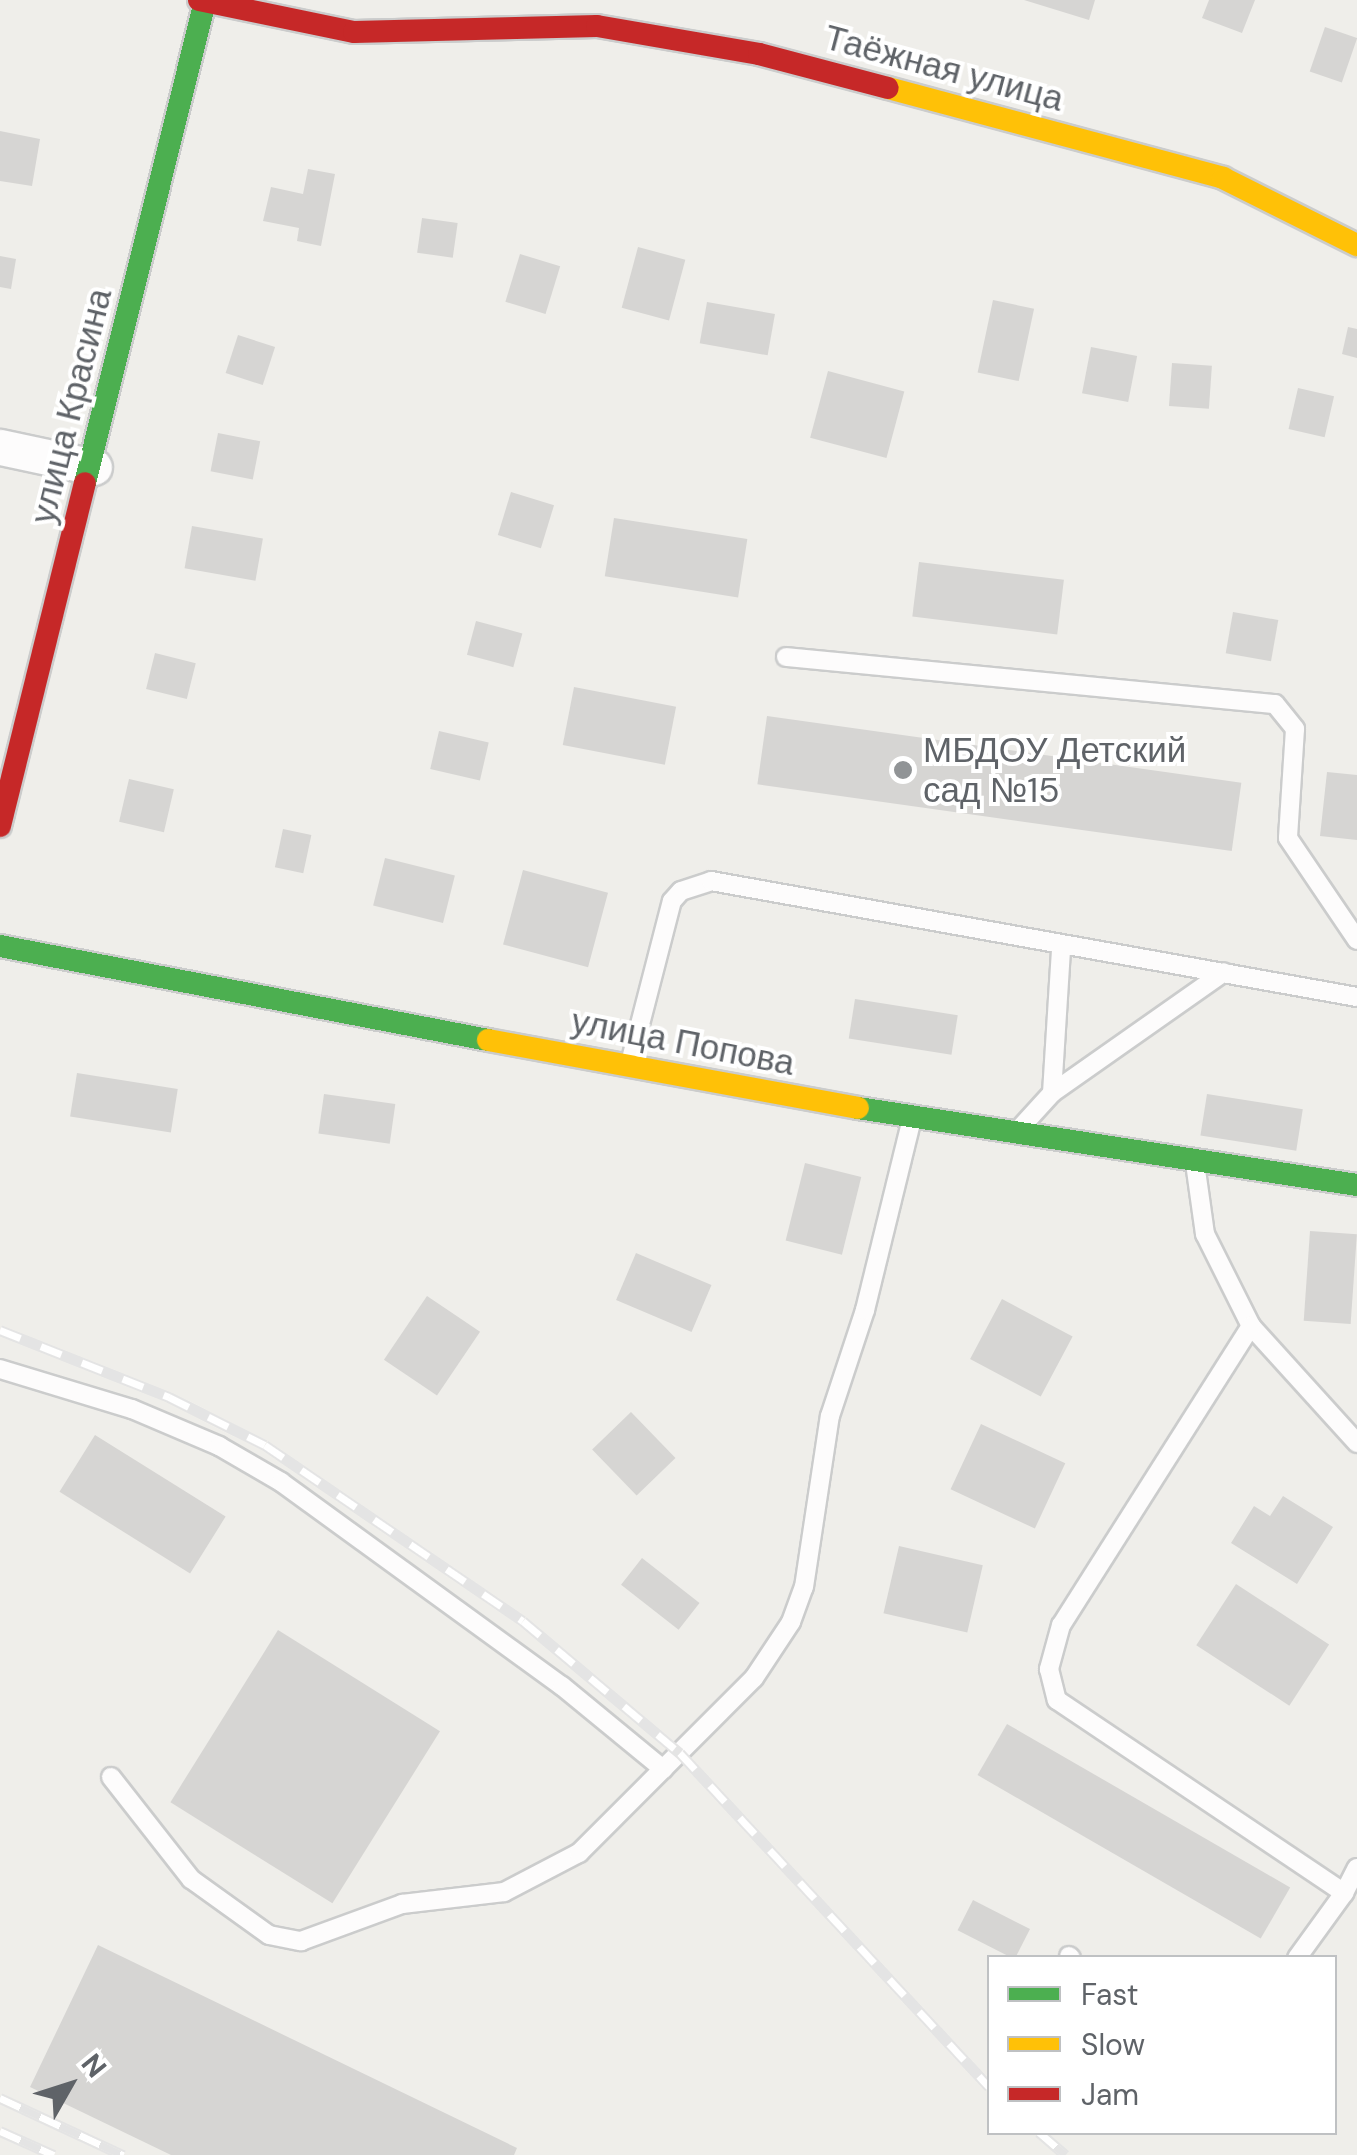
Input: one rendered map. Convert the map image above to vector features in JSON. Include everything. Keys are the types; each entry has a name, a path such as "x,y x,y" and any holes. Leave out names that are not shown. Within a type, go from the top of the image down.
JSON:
{"street":[{"name":"Таёжная улица","path":"203,1 354,32 597,26 759,54 1223,178 1357,245"},
{"name":"улица Красина","path":"0,826 94,467 203,1"},
{"path":"0,447 94,467"},
{"name":"улица Попова","path":"0,946 912,1118 1357,1186"}],"lane":[{"path":"786,658 1275,704 1295,730 1288,838 1357,940"},
{"path":"629,1067 672,901 680,890 711,881 1061,948 1357,997"},
{"path":"1052,1093 1061,948"},
{"path":"1015,1134 1052,1093 1224,972"},
{"path":"111,1776 190,1879 270,1935 301,1941 402,1904 504,1892 550,1874 580,1853 775,1653 804,1587 830,1416 865,1310 912,1118"},
{"path":"1195,1163 1205,1234 1251,1326 1357,1443"},
{"path":"1251,1326 1061,1625 1048,1669 1057,1700 1344,1894"},
{"path":"0,1368 132,1409 219,1446 282,1482 562,1686 663,1769"},
{"path":"1298,1955 1344,1894 1357,1868"}],"building":[{"path":"1024,0 1095,0 1089,20"},
{"path":"1209,0 1255,0 1242,33 1202,18"},
{"path":"1325,27 1357,38 1342,83 1310,71"},
{"path":"0,131 40,139 32,186 0,181"},
{"path":"308,169 335,174 321,246 297,241 299,228 263,221 271,187 303,194"},
{"path":"422,218 458,223 453,258 417,253"},
{"path":"638,247 685,260 669,321 622,308"},
{"path":"520,254 560,266 546,314 505,302"},
{"path":"0,256 16,259 11,289 0,287"},
{"path":"993,300 1034,309 1019,381 978,372"},
{"path":"707,302 775,314 768,355 700,343"},
{"path":"1348,327 1357,329 1357,358 1342,354"},
{"path":"238,335 275,347 263,385 226,373"},
{"path":"1091,347 1137,356 1128,402 1082,393"},
{"path":"1172,363 1212,366 1209,409 1169,406"},
{"path":"828,371 904,391 886,458 810,438"},
{"path":"1298,388 1334,396 1325,437 1289,429"},
{"path":"218,433 260,441 253,479 211,471"},
{"path":"511,492 554,505 541,548 498,535"},
{"path":"614,518 747,539 738,597 605,576"},
{"path":"192,526 263,539 255,581 185,568"},
{"path":"919,562 1064,580 1057,634 912,617"},
{"path":"1233,612 1278,620 1271,661 1226,653"},
{"path":"476,621 522,633 513,667 467,655"},
{"path":"155,653 196,663 187,699 146,689"},
{"path":"574,687 676,707 665,765 563,745"},
{"path":"767,716 1241,783 1232,851 757,784"},
{"path":"439,731 489,742 480,780 430,769"},
{"path":"1327,772 1357,775 1357,840 1320,836"},
{"path":"129,779 174,789 164,832 119,822"},
{"path":"283,829 311,835 303,873 275,867"},
{"path":"385,858 455,875 443,923 373,906"},
{"path":"523,870 608,893 588,967 503,944"},
{"path":"855,999 958,1015 951,1055 849,1039"},
{"path":"77,1073 178,1089 171,1132 70,1116"},
{"path":"324,1094 395,1104 390,1144 318,1134"},
{"path":"1207,1094 1303,1109 1296,1151 1200,1135"},
{"path":"805,1163 861,1177 842,1255 786,1241"},
{"path":"1310,1231 1357,1234 1351,1324 1304,1321"},
{"path":"636,1253 711,1285 692,1332 616,1300"},
{"path":"427,1296 480,1332 437,1396 384,1360"},
{"path":"1002,1299 1073,1337 1041,1397 970,1359"},
{"path":"631,1412 675,1458 637,1496 592,1450"},
{"path":"981,1424 1065,1463 1035,1529 951,1489"},
{"path":"95,1435 226,1517 190,1573 59,1492"},
{"path":"1283,1496 1333,1527 1297,1584 1231,1543 1254,1506 1270,1516"},
{"path":"899,1546 983,1565 967,1633 883,1613"},
{"path":"642,1558 700,1603 679,1630 621,1585"},
{"path":"1236,1584 1329,1644 1289,1706 1196,1645"},
{"path":"278,1630 440,1731 332,1903 170,1802"},
{"path":"1007,1724 1290,1888 1261,1939 978,1775"},
{"path":"973,1900 1030,1929 1017,1955 1006,1955 958,1930"},
{"path":"98,1945 517,2148 514,2155 171,2155 30,2087"}],"railway":[{"path":"0,1330 169,1397 265,1445 523,1621 680,1753 987,2085"},
{"path":"0,2098 123,2155"},
{"path":"0,2131 54,2155"},
{"path":"1042,2135 1065,2155"}],"traffic: fast":[{"path":"85,483 205,0"},
{"path":"0,946 488,1040"},
{"path":"858,1108 1357,1185"}],"traffic: slow":[{"path":"888,88 1223,178 1357,245"},
{"path":"488,1040 858,1108"}],"traffic: jam":[{"path":"199,0 354,32 597,26 759,54 888,88"},
{"path":"0,826 85,483"}],"place":[{"name":"МБДОУ Детский сад №15","path":"903,770"}]}
